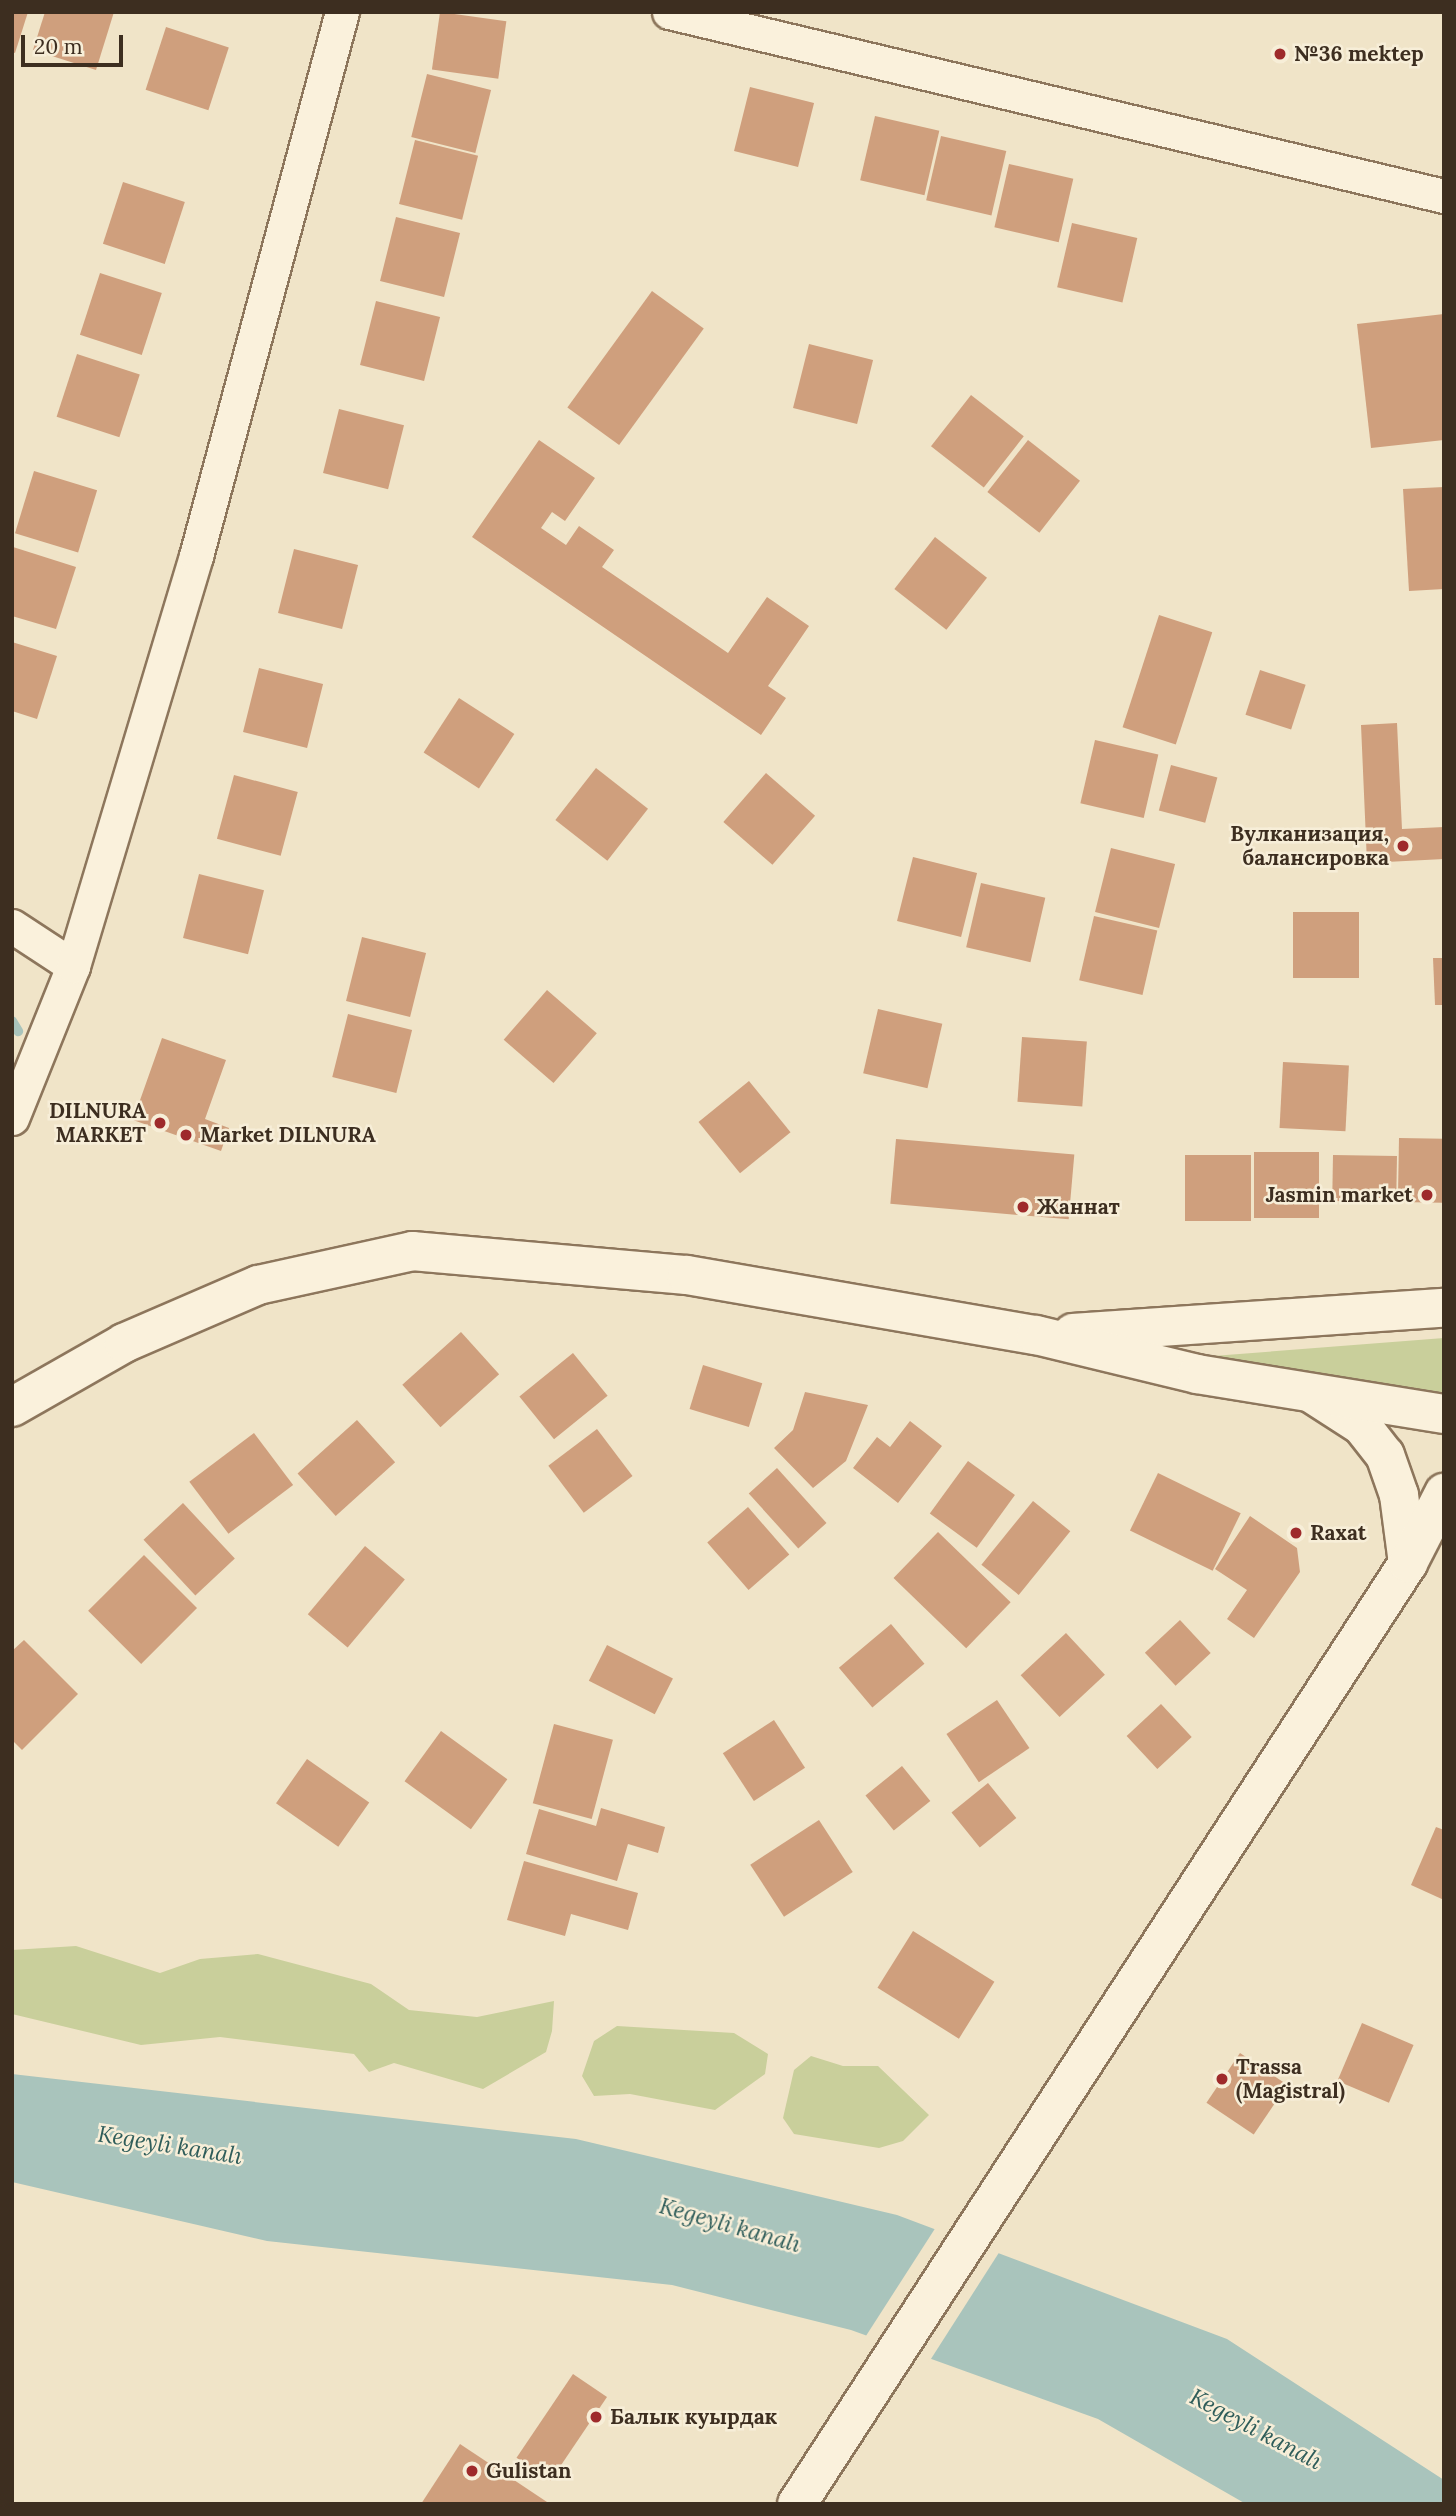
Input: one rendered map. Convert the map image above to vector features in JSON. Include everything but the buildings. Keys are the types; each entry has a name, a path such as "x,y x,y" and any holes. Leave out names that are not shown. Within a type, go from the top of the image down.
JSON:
{"main road":[{"path":"12,1407 124,1343 258,1285 412,1251 617,1265 1036,1335 1197,1374 1444,1414"},
{"path":"1036,1335 1444,1308"},
{"path":"1311,1392 1362,1426 1385,1455 1399,1495 1408,1563"},
{"path":"797,2504 845,2436 1054,2108 1408,1563 1444,1493"},
{"path":"1408,1563 1444,1534"}],"street":[{"path":"669,12 1444,196"},
{"path":"12,1118 73,966 196,556 339,13"},
{"path":"12,926 73,966"}],"green space":[{"path":"1444,1338 1444,1400 1200,1357"},
{"path":"76,1946 160,1973 200,1959 258,1954 371,1984 409,2010 477,2017 554,2001 552,2031 546,2052 483,2089 394,2063 369,2072 354,2054 220,2037 141,2045 12,2014 12,1950"},
{"path":"617,2026 734,2033 768,2054 765,2074 715,2110 630,2094 594,2096 582,2076 594,2041"},
{"path":"811,2056 843,2066 878,2066 929,2115 903,2141 879,2148 794,2134 783,2118 794,2070"}],"water":[{"name":"Kegeyli kanalı","path":"12,2074 576,2139 897,2215 1227,2339 1444,2480 1444,2504 1246,2504 1098,2419 851,2330 672,2285 267,2241 12,2182"}],"pier":[{"path":"936,2227 1000,2251 929,2362 864,2339"}],"waterway":[{"path":"12,1021 18,1031"}],"place":[{"name":"№36 mektep","path":"1280,54"},
{"name":"Вулканизация, балансировка","path":"1403,846"},
{"name":"DILNURA MARKET","path":"160,1123"},
{"name":"Market DILNURA","path":"186,1135"},
{"name":"Jasmin market","path":"1427,1195"},
{"name":"Жаннат","path":"1023,1207"},
{"name":"Raxat","path":"1296,1533"},
{"name":"Trassa (Magistral)","path":"1222,2079"},
{"name":"Балык куырдак","path":"596,2417"},
{"name":"Gulistan","path":"472,2471"}]}
